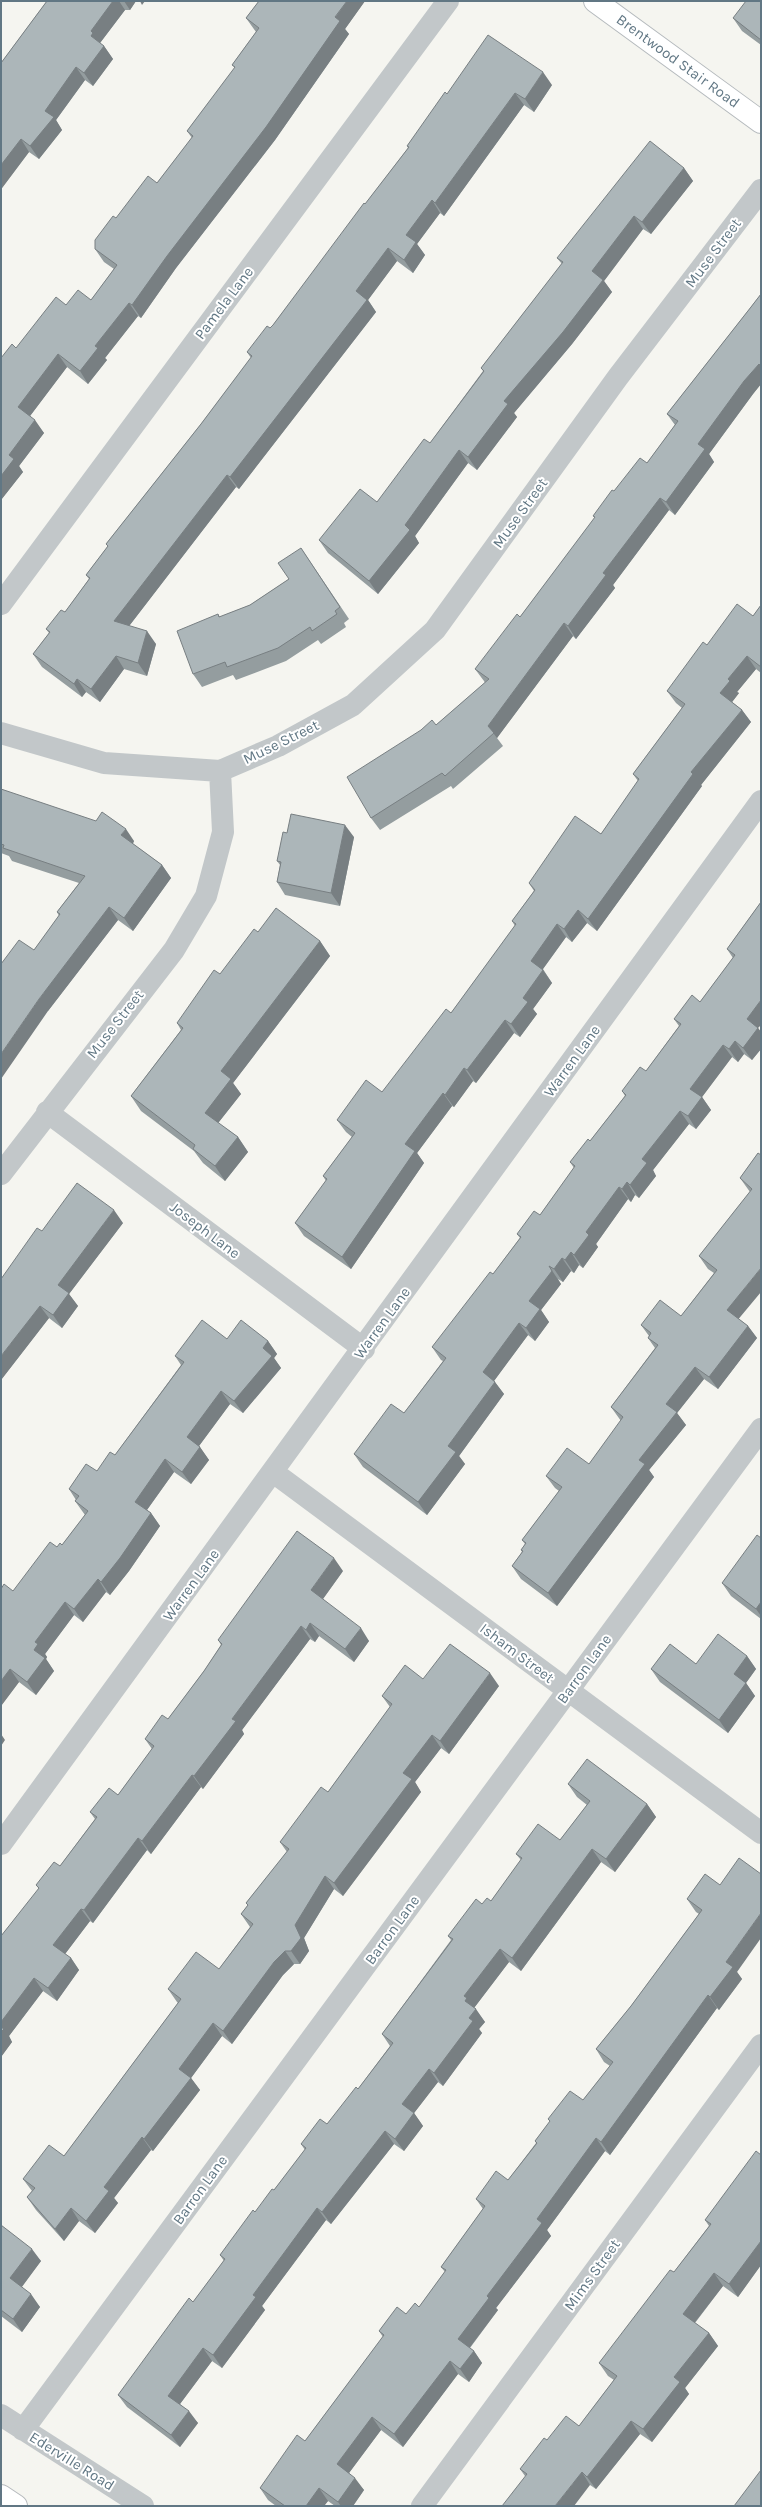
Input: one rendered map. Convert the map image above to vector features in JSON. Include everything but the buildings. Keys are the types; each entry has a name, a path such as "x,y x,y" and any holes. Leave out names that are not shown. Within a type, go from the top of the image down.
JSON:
{"main road":[{"name":"Brentwood Stair Road","path":"595,1 761,122"},
{"path":"1,2496 16,2506"}],"street":[{"name":"Pamela Lane","path":"1,604 448,1"},
{"name":"Muse Street","path":"1,733 104,763 220,771 278,746 353,705 435,630 618,377 761,190"},
{"name":"Muse Street","path":"1,1174 47,1112 174,950 206,896 223,832 220,771"},
{"name":"Warren Lane","path":"1,1844 364,1348 761,801"},
{"name":"Joseph Lane","path":"47,1112 364,1348"},
{"name":"Barron Lane","path":"23,2430 761,1429"},
{"name":"Isham Street","path":"273,1472 761,1833"},
{"name":"Mims Street","path":"422,2506 761,2045"},
{"name":"Ederville Road","path":"1,2415 143,2506"}]}
